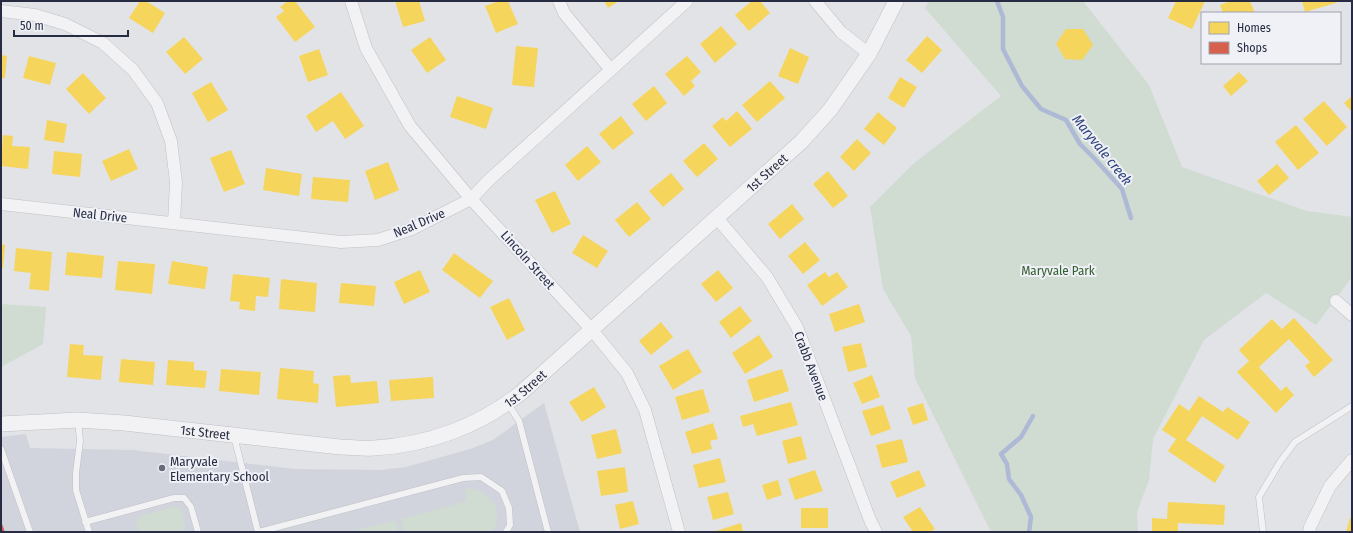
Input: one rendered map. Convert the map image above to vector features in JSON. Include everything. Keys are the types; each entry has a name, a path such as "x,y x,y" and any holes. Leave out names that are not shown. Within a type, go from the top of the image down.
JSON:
{"street":[{"name":"Lincoln Street","path":"351,1 366,48 410,126 471,199 592,330 627,373 645,410 679,532"},
{"path":"559,1 564,13 611,70"},
{"name":"Neal Drive","path":"1,204 341,242 378,240 412,230 471,199 687,1"},
{"path":"814,1 842,32 869,54"},
{"name":"1st Street","path":"1,424 78,420 124,423 340,447 379,448 431,439 482,418 508,404 801,142 830,110 869,54 896,1"},
{"path":"1,11 35,15 65,24 102,43 133,70 157,103 171,141 176,182 174,223"},
{"name":"Crabb Avenue","path":"716,217 767,277 797,327 870,520 876,532"},
{"path":"1336,300 1352,315"},
{"path":"1309,532 1330,486 1352,460"}],"lane":[{"path":"508,404 519,421 548,532"},
{"path":"1263,532 1259,497 1280,462 1295,442 1352,406"},
{"path":"78,420 80,442 76,473 76,490 89,532"},
{"path":"234,435 258,532 463,478 481,477 502,491 509,508 510,525 506,532"},
{"path":"1,449 30,532"},
{"path":"85,522 174,498 184,498 191,507 198,532"}],"shaded area":[{"name":"Maryvale Elementary School","path":"544,403 580,532 1,532 1,437 26,434 30,448 133,450 295,469 381,470 406,467 470,449 493,440"}],"green space":[{"name":"Maryvale Park","path":"929,1 1083,1 1149,85 1182,167 1307,211 1352,217 1352,277 1316,325 1266,293 1204,340 1153,439 1149,480 1137,512 1138,532 991,532 915,378 911,336 883,289 870,207 913,164 1001,96 925,8"},
{"path":"1,304 46,307 43,344 1,367"},
{"path":"471,488 485,494 494,504 497,511 497,517 496,525 492,532 404,532 401,519 467,501 465,490"},
{"path":"176,506 181,510 185,525 182,530 177,532 139,532 136,522 138,517"},
{"path":"395,520 399,532 350,532"}],"building: Homes":[{"path":"140,1 146,1 165,13 153,33 129,18"},
{"path":"288,1 295,1 315,27 295,42 276,17 284,11 280,7"},
{"path":"395,1 419,1 425,21 403,27"},
{"path":"499,1 508,1 518,24 496,33 485,6"},
{"path":"604,1 619,1 608,8"},
{"path":"752,1 760,1 770,13 749,31 735,15"},
{"path":"1176,1 1205,1 1192,29 1168,18"},
{"path":"1231,1 1250,1 1255,12 1223,12 1220,5"},
{"path":"1302,1 1336,1 1336,3 1305,12"},
{"path":"721,26 737,44 715,63 700,44"},
{"path":"1066,29 1083,29 1093,45 1082,60 1065,59 1056,44"},
{"path":"927,36 942,50 922,73 906,60"},
{"path":"184,37 203,59 185,74 166,52"},
{"path":"430,37 446,60 427,73 411,50"},
{"path":"516,46 538,48 534,87 512,85"},
{"path":"790,48 809,57 798,84 778,76"},
{"path":"319,49 328,75 308,82 299,56"},
{"path":"1,55 7,56 5,78 1,78"},
{"path":"29,56 56,63 50,85 23,78"},
{"path":"687,56 701,72 691,81 695,86 684,96 665,74"},
{"path":"1239,72 1248,81 1231,96 1223,86"},
{"path":"83,73 106,98 89,114 66,89"},
{"path":"900,77 917,87 904,108 888,98"},
{"path":"770,81 785,98 757,122 742,105"},
{"path":"211,82 228,110 208,122 192,93"},
{"path":"654,86 667,103 646,121 632,104"},
{"path":"341,92 364,126 345,139 333,121 316,132 306,116"},
{"path":"457,96 493,108 486,129 450,117"},
{"path":"1352,96 1352,112 1344,103"},
{"path":"1324,101 1347,127 1327,146 1303,119"},
{"path":"737,111 752,129 730,147 712,126 723,117 726,121"},
{"path":"878,112 897,128 884,145 864,129"},
{"path":"621,116 634,133 613,150 599,134"},
{"path":"47,120 67,124 64,143 44,140"},
{"path":"1296,125 1319,153 1298,170 1275,142"},
{"path":"3,135 13,136 12,146 30,147 28,169 1,166"},
{"path":"857,139 871,153 854,171 840,157"},
{"path":"704,143 718,159 697,177 683,161"},
{"path":"587,146 601,162 578,181 565,165"},
{"path":"129,149 138,169 111,181 102,161"},
{"path":"231,150 245,184 224,192 210,158"},
{"path":"54,151 82,154 80,177 52,174"},
{"path":"388,162 399,190 375,200 365,171"},
{"path":"1277,164 1289,178 1269,195 1257,181"},
{"path":"266,168 302,174 299,196 263,190"},
{"path":"828,171 848,196 833,208 813,184"},
{"path":"671,173 684,189 663,207 649,191"},
{"path":"313,177 350,180 348,202 311,199"},
{"path":"555,191 571,224 552,233 535,200"},
{"path":"637,202 651,219 629,237 615,220"},
{"path":"792,204 804,219 780,239 768,224"},
{"path":"583,235 608,251 597,268 572,253"},
{"path":"805,242 820,260 803,274 788,256"},
{"path":"1,244 5,245 3,268 1,267"},
{"path":"16,248 52,252 49,291 29,289 31,273 14,271"},
{"path":"67,252 104,256 102,278 65,275"},
{"path":"454,253 493,281 480,298 442,270"},
{"path":"118,261 155,264 152,294 115,290"},
{"path":"172,261 208,267 205,289 168,284"},
{"path":"420,270 430,292 404,304 394,282"},
{"path":"718,270 733,288 716,302 701,284"},
{"path":"825,272 829,277 837,272 848,287 822,306 807,285"},
{"path":"233,274 270,278 268,297 256,296 255,311 239,309 240,302 230,301"},
{"path":"281,279 317,283 315,312 279,309"},
{"path":"341,283 376,286 374,306 339,303"},
{"path":"509,298 525,330 507,340 490,307"},
{"path":"859,304 865,322 835,332 829,314"},
{"path":"740,306 752,321 731,338 719,322"},
{"path":"1294,318 1333,360 1314,377 1305,366 1310,362 1289,339 1259,367 1281,391 1286,386 1294,395 1276,413 1237,372 1249,361 1239,350 1272,319 1282,329"},
{"path":"661,322 673,337 651,355 639,341"},
{"path":"759,335 773,357 745,374 732,353"},
{"path":"861,343 867,367 848,372 842,347"},
{"path":"70,344 84,345 83,355 103,356 101,380 67,377"},
{"path":"688,349 702,372 673,390 659,366"},
{"path":"121,359 155,362 153,385 119,382"},
{"path":"168,360 194,362 194,370 207,371 205,388 166,385"},
{"path":"280,368 314,371 313,383 319,384 318,403 277,399"},
{"path":"221,369 261,372 259,395 219,391"},
{"path":"782,369 789,391 754,402 747,380"},
{"path":"350,375 351,383 377,381 379,403 336,407 333,376"},
{"path":"872,375 880,397 862,404 853,383"},
{"path":"433,377 434,398 391,401 389,380"},
{"path":"594,387 606,407 582,422 569,402"},
{"path":"703,389 710,412 682,420 675,397"},
{"path":"1199,396 1223,412 1227,407 1250,422 1238,440 1202,416 1186,440 1225,466 1215,483 1168,451 1176,439 1162,430 1179,404 1189,411"},
{"path":"791,402 798,425 757,436 753,424 743,427 740,416"},
{"path":"923,403 928,420 913,425 907,408"},
{"path":"883,405 891,429 871,436 862,411"},
{"path":"713,423 718,439 710,441 712,449 692,454 685,432"},
{"path":"616,429 622,453 597,459 591,435"},
{"path":"801,436 807,459 788,464 782,441"},
{"path":"902,439 908,462 882,468 876,445"},
{"path":"720,458 726,482 699,488 693,465"},
{"path":"625,467 628,492 601,496 597,471"},
{"path":"815,470 823,491 795,500 788,479"},
{"path":"919,470 926,486 897,498 890,482"},
{"path":"778,480 782,495 767,500 762,485"},
{"path":"728,492 734,514 713,520 707,497"},
{"path":"633,501 639,524 620,529 615,505"},
{"path":"1168,502 1225,505 1224,525 1178,523 1178,532 1152,532 1152,518 1167,519"},
{"path":"920,507 935,529 930,532 913,532 903,517"},
{"path":"801,508 828,508 828,528 801,528"},
{"path":"1350,518 1352,519 1352,532 1346,532"},
{"path":"741,523 743,532 716,532 716,531"}],"building: Shops":[{"path":"1,521 5,532 1,532"}],"waterway":[{"name":"Maryvale creek","path":"997,1 1003,17 1003,49 1022,86 1041,109 1066,120 1080,144 1122,189 1131,218"},
{"path":"1029,532 1031,517 1021,495 1009,479 1007,464 1001,454 1021,437 1033,416"}],"place":[{"name":"Maryvale Elementary School","path":"162,468"}]}
